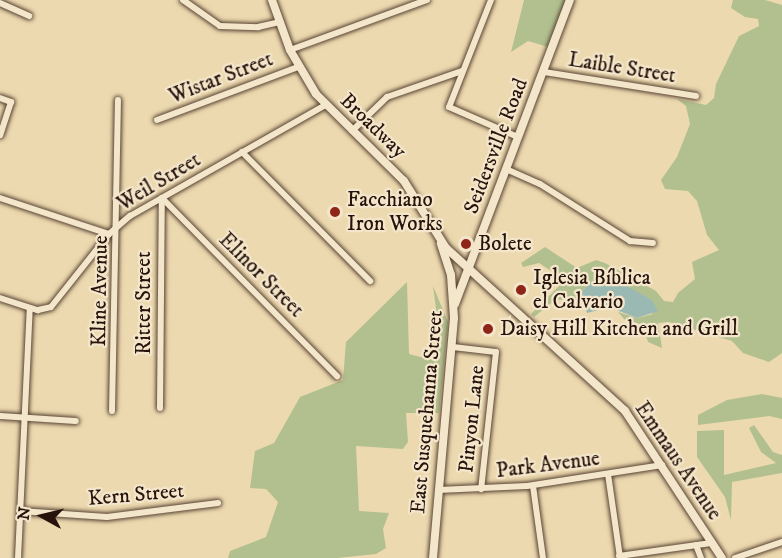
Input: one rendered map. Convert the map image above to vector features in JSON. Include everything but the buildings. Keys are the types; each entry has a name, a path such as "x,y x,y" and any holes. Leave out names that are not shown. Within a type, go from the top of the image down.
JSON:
{"main road":[{"name":"Broadway","path":"272,0 298,66 325,105 404,181 438,235 467,267"},
{"name":"East Susquehanna Street","path":"433,558 455,305 449,268 438,235"},
{"name":"Emmaus Avenue","path":"467,267 612,398 638,428 722,558"}],"street":[{"path":"183,0 220,26 258,27 280,22"},
{"path":"290,50 427,0"},
{"path":"491,0 448,106 518,137"},
{"name":"Seidersville Road","path":"455,305 467,267 570,0"},
{"path":"0,3 29,16"},
{"name":"Wistar Street","path":"157,120 298,66"},
{"path":"352,131 387,97 462,71"},
{"name":"Laible Street","path":"544,72 696,96"},
{"path":"0,98 11,102 0,135"},
{"name":"Kline Avenue","path":"112,411 118,226 118,100"},
{"name":"Weil Street","path":"30,308 42,310 56,304 109,234 118,226 162,198 325,105"},
{"path":"242,152 370,281"},
{"path":"506,169 540,184 630,241 653,243"},
{"path":"0,198 109,234"},
{"name":"Elinor Street","path":"162,198 337,376"},
{"name":"Ritter Street","path":"160,408 162,198"},
{"path":"0,298 30,308 18,558"},
{"name":"Pinyon Lane","path":"453,347 496,352 481,489"},
{"path":"0,416 76,421"},
{"name":"Park Avenue","path":"438,490 533,486 662,465"},
{"path":"608,474 620,557 711,543"},
{"path":"533,486 543,558"},
{"name":"Kern Street","path":"20,511 106,517 218,503"},
{"path":"735,558 782,542"},
{"path":"696,545 701,558"}],"green space":[{"path":"524,0 566,0 548,47 528,41 511,52"},
{"path":"733,0 765,0 782,5 782,353 769,362 743,353 732,341 669,322 658,323 662,348 648,342 643,325 624,319 618,312 637,318 653,314 585,288 573,302 556,299 534,317 531,314 565,280 539,263 523,267 521,263 545,247 577,268 596,260 605,263 656,291 664,301 673,302 678,293 695,279 692,262 719,250 707,235 697,201 688,191 665,189 661,180 677,157 690,124 686,106 677,99 706,105 714,98 716,84 739,36 759,26 758,19 745,17 731,8"},
{"path":"407,282 409,354 428,359 439,331 433,286 448,322 439,413 406,413 408,442 403,449 356,446 359,511 389,513 383,529 386,548 376,554 337,558 228,558 230,551 266,537 278,502 266,489 250,488 255,451 274,443 300,397 343,380 346,342"},
{"path":"762,394 782,398 782,419 769,416 698,425 698,415 727,400"},
{"path":"754,425 773,452 782,455 782,473 732,482 731,520 725,497 697,457 697,431 724,430 724,475 776,463 761,452 749,428"}],"water":[{"path":"612,278 652,300 658,311 637,318 609,307 587,313 580,293 591,283"}],"place":[{"name":"Facchiano Iron Works","path":"335,212"},
{"name":"Bolete","path":"466,244"},
{"name":"Iglesia Bíblica el Calvario","path":"521,290"},
{"name":"Daisy Hill Kitchen and Grill","path":"488,329"}]}
